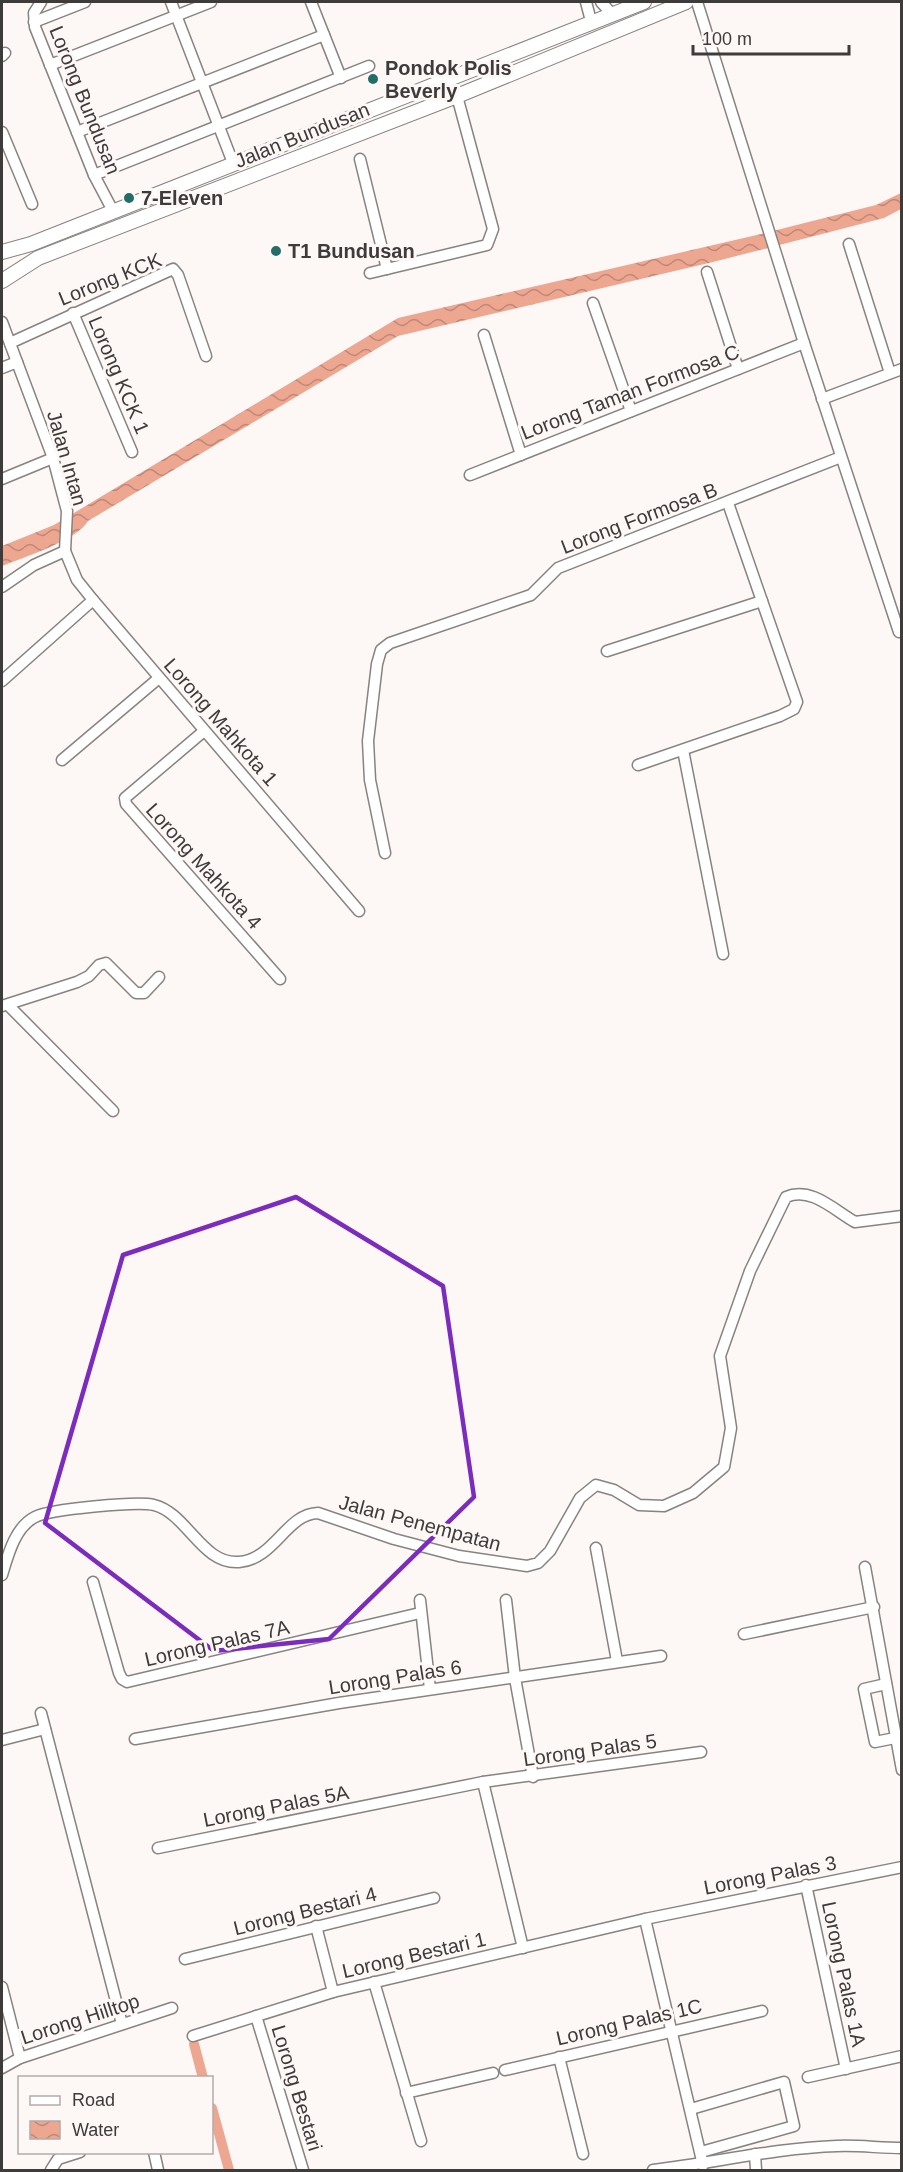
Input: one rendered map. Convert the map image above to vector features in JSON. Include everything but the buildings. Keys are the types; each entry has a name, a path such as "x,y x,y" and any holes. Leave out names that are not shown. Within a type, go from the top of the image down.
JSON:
{"main road":[{"name":"Jalan Bundusan","path":"2,252 31,244 644,2"},
{"name":"Jalan Bundusan","path":"2,281 38,258 457,96 686,2"},
{"path":"591,21 606,25 669,8"}],"street":[{"name":"Lorong Bundusan","path":"41,2 34,13 34,22 94,175 113,211"},
{"path":"34,22 85,2"},
{"path":"171,2 233,163"},
{"path":"50,65 211,2"},
{"path":"311,2 341,78"},
{"path":"586,2 591,21"},
{"path":"601,2 612,15"},
{"path":"697,2 822,399 900,632"},
{"path":"77,132 324,35"},
{"path":"94,175 369,66"},
{"path":"369,273 487,245 493,229 457,96"},
{"path":"2,132 32,204"},
{"path":"360,159 387,269"},
{"path":"849,244 890,374"},
{"name":"Lorong KCK","path":"10,343 173,269 178,275 206,356"},
{"path":"706,272 738,369"},
{"path":"593,303 631,411"},
{"name":"Lorong KCK 1","path":"73,313 132,452"},
{"name":"Jalan Intan","path":"2,322 53,458 67,511 65,546"},
{"path":"484,335 521,454"},
{"name":"Lorong Taman Formosa C","path":"470,475 804,343"},
{"path":"2,368 17,362"},
{"path":"822,399 902,369"},
{"name":"Lorong Formosa B","path":"386,853 368,765 368,741 377,664 381,650 390,643 531,595 558,568 841,457"},
{"path":"2,479 53,458"},
{"path":"638,765 794,709 797,702 728,503"},
{"path":"2,587 65,546"},
{"name":"Lorong Mahkota 1","path":"65,546 69,567 93,600 359,910"},
{"path":"2,681 93,600"},
{"path":"607,651 762,601"},
{"path":"62,760 159,678"},
{"name":"Lorong Mahkota 4","path":"204,730 125,798 126,804 280,979"},
{"path":"683,750 723,954"},
{"path":"113,1111 5,1005 77,982 89,976 99,965 106,963 136,993 144,993 159,977"},
{"name":"Jalan Penempatan","path":"2,1575 15,1537 34,1517 78,1507 154,1505 180,1521 210,1552 228,1562 240,1562 256,1557 274,1546 298,1520 307,1514 318,1513 394,1539 459,1556 515,1566 538,1563 550,1551 574,1507 588,1488 596,1485 614,1490 639,1505 664,1506 693,1493 724,1467 731,1428 720,1356 750,1271 786,1197 796,1193 815,1196 855,1222 902,1216"},
{"path":"596,1548 617,1661"},
{"path":"865,1567 902,1770"},
{"name":"Lorong Palas 7A","path":"93,1582 119,1672 122,1679 127,1682 420,1613"},
{"path":"420,1600 430,1689"},
{"path":"506,1600 515,1678 533,1777"},
{"path":"744,1634 874,1607"},
{"name":"Lorong Palas 6","path":"135,1739 430,1689 661,1656"},
{"path":"886,1684 864,1689 875,1742 896,1738"},
{"path":"41,1713 122,2024"},
{"path":"2,1740 45,1729"},
{"name":"Lorong Palas 5","path":"401,1799 483,1782 533,1777 701,1752"},
{"path":"483,1782 523,1948"},
{"name":"Lorong Palas 5A","path":"158,1848 401,1799"},
{"name":"Lorong Palas 3","path":"645,1919 902,1867"},
{"name":"Lorong Palas 1A","path":"806,1885 846,2069"},
{"name":"Lorong Bestari 4","path":"186,1959 434,1898"},
{"path":"645,1919 703,2164"},
{"name":"Lorong Bestari 1","path":"193,2036 333,1992 645,1919"},
{"path":"316,1926 333,1992"},
{"path":"374,1982 421,2141"},
{"path":"2,1987 20,2058"},
{"name":"Lorong Hilltop","path":"2,2068 20,2058 172,2008"},
{"name":"Lorong Palas 1C","path":"505,2070 762,2011"},
{"name":"Lorong Bestari","path":"256,2016 303,2170"},
{"path":"808,2077 902,2056"},
{"path":"559,2057 583,2154"},
{"path":"406,2093 494,2073"},
{"path":"691,2109 784,2082 794,2126 701,2152"},
{"path":"653,2170 703,2164 754,2154 837,2146 902,2148"},
{"path":"51,2170 58,2159 74,2154"},
{"path":"154,2154 158,2170"},
{"path":"754,2154 756,2170"}],"highlighted area":[{"path":"296,1197 443,1286 474,1497 329,1639 214,1651 45,1523 123,1255"}],"water":[{"path":"901,193 901,209 884,218 713,262 398,336 88,521 73,535 49,548 2,566 2,546 54,525 398,318 761,234 876,205"}],"waterway":[{"path":"194,2044 202,2076"},
{"path":"213,2112 229,2170"}],"place":[{"name":"Pondok Polis Beverly","path":"373,79"},
{"name":"7-Eleven","path":"129,198"},
{"name":"T1 Bundusan","path":"276,251"}]}
